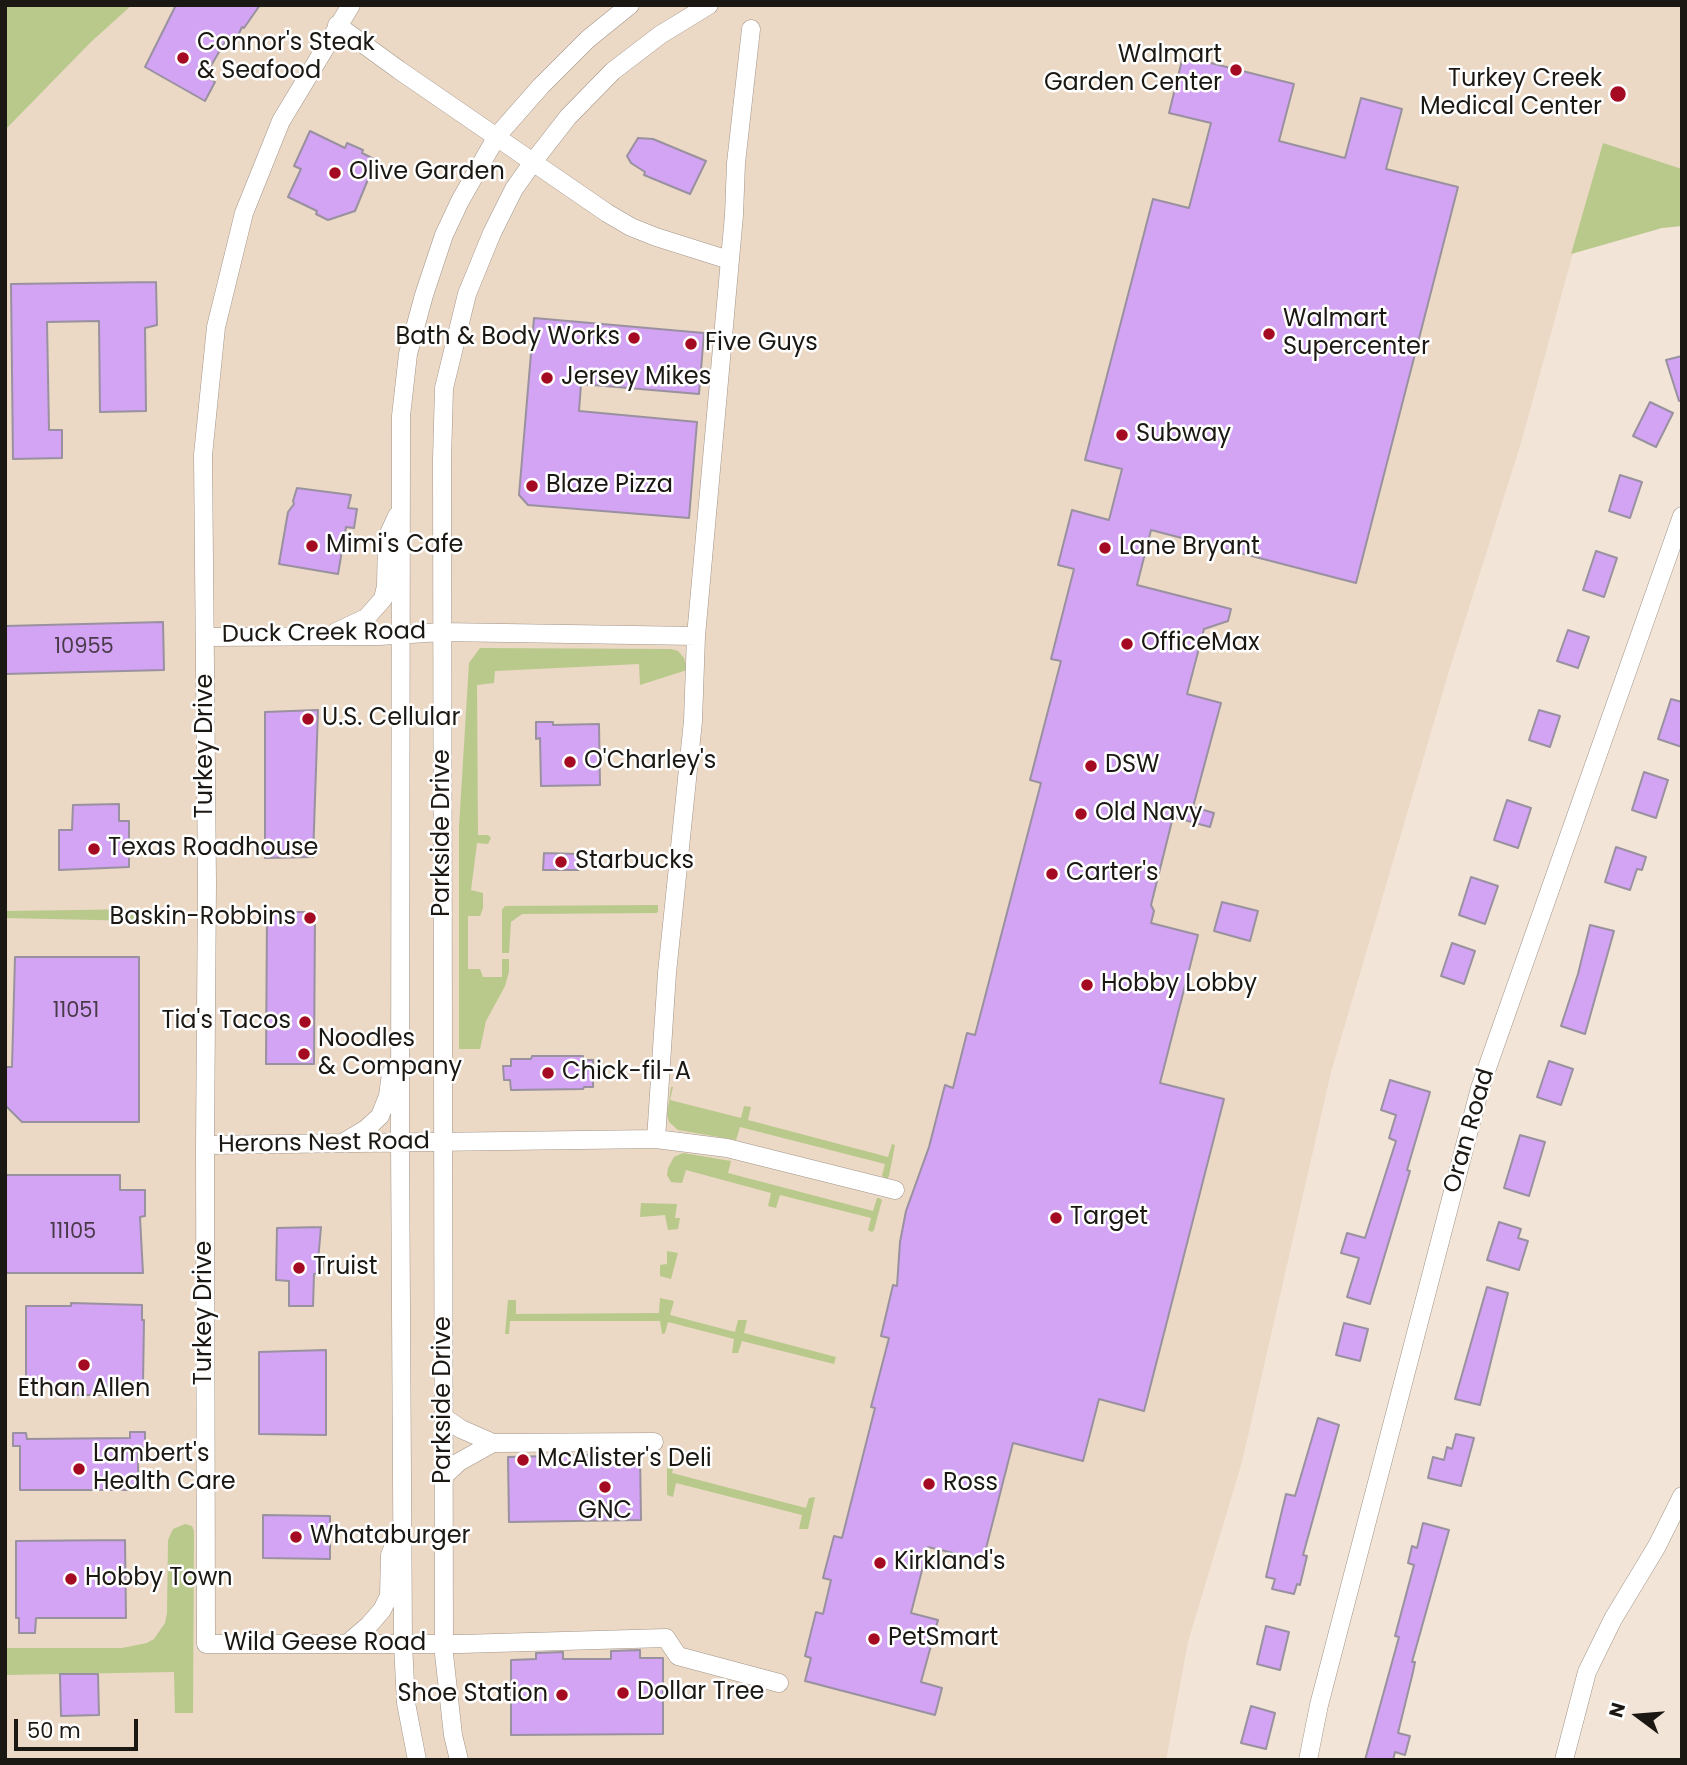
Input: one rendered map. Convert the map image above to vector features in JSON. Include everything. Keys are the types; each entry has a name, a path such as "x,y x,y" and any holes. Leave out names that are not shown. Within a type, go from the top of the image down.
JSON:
{"street":[{"name":"Turkey Drive","path":"206,1644 207,883 203,455 216,327 244,212 281,121 351,5"},
{"name":"Parkside Drive","path":"417,1760 406,1703 403,1644 400,634 401,416 408,354 444,235 460,201 498,136 541,86 588,39 630,5"},
{"name":"Parkside Drive","path":"459,1760 453,1735 444,1644 444,388 467,294 492,233 514,190 533,162 568,117 613,71 660,35 709,5"},
{"path":"337,25 556,179 631,227 729,260"},
{"path":"656,1139 667,973 693,721 696,636 736,163 751,29"},
{"path":"323,636 366,618 383,599 386,586 387,538 401,507"},
{"name":"Oran Road","path":"1308,1760 1319,1705 1480,1088 1682,516"},
{"name":"Duck Creek Road","path":"206,637 442,632 696,636"},
{"path":"343,1143 366,1129 380,1115 386,1104 400,1032"},
{"name":"Herons Nest Road","path":"205,1145 656,1139 727,1148 895,1190"},
{"path":"445,1418 461,1429 494,1443 654,1442"},
{"path":"444,1476 459,1462 494,1443"},
{"path":"1564,1760 1587,1672 1613,1619 1657,1546 1682,1496"},
{"path":"348,1643 376,1618 389,1596 390,1555 403,1524"},
{"name":"Wild Geese Road","path":"206,1644 444,1644 666,1639 678,1656 779,1683"}],"shaded area":[{"path":"132,5 1682,5 1682,169 1603,143 1521,443 1449,671 1331,1072 1242,1462 1188,1642 1166,1760 5,1760 5,130 91,42"}],"green space":[{"path":"5,5 132,5 91,42 5,130"},
{"path":"1603,143 1682,169 1682,226 1662,228 1571,254"},
{"path":"480,648 671,649 678,651 684,658 687,670 640,685 639,664 495,671 494,683 477,685 478,835 488,835 491,838 488,844 477,843 471,890 483,893 483,908 480,916 468,916 468,969 480,969 483,977 502,977 502,959 509,959 509,972 505,986 486,1021 480,1049 459,1049 459,827 469,663"},
{"path":"658,905 656,913 522,914 511,922 509,953 502,953 502,910 505,906"},
{"path":"148,909 148,917 141,921 5,918 5,911"},
{"path":"671,1087 670,1100 741,1118 744,1106 751,1107 748,1120 888,1157 892,1144 895,1145 889,1176 887,1179 882,1176 885,1164 740,1127 736,1140 678,1130 669,1122 667,1115"},
{"path":"683,1153 731,1161 728,1173 873,1211 879,1198 882,1200 874,1230 868,1230 871,1218 780,1195 776,1208 768,1206 771,1193 686,1170 682,1183 671,1182 667,1175 668,1168 674,1157"},
{"path":"641,1203 677,1204 675,1218 680,1218 678,1229 668,1230 665,1215 640,1217"},
{"path":"667,1251 678,1253 671,1279 660,1276 660,1265 667,1264"},
{"path":"660,1298 674,1301 670,1315 735,1332 738,1320 747,1320 744,1333 836,1357 834,1364 742,1341 738,1353 732,1353 734,1339 668,1322 665,1333 662,1334 660,1321 510,1321 509,1334 505,1334 508,1300 516,1300 516,1314 659,1313"},
{"path":"667,1459 675,1460 672,1473 806,1508 809,1498 815,1497 808,1529 799,1529 802,1515 676,1483 673,1497 667,1495"},
{"path":"185,1524 192,1526 194,1531 193,1713 175,1713 174,1672 5,1675 5,1648 122,1648 154,1639 165,1623 167,1613 168,1540 173,1529"}],"building":[{"path":"176,5 260,5 244,28 242,27 234,44 226,40 205,76 215,82 205,101 145,67"},
{"path":"1183,56 1294,84 1279,141 1345,158 1361,98 1402,109 1386,169 1458,187 1356,583 1151,530 1137,585 1231,609 1228,621 1204,629 1187,694 1221,703 1193,807 1214,813 1210,827 1173,817 1151,905 1154,911 1151,923 1198,935 1160,1083 1224,1099 1144,1411 1099,1399 1083,1461 1013,1443 983,1560 928,1547 911,1613 938,1620 921,1682 942,1688 935,1715 805,1681 811,1658 805,1656 816,1612 823,1614 831,1580 823,1578 834,1536 842,1538 875,1408 871,1407 889,1338 881,1336 893,1285 897,1286 900,1242 906,1211 929,1147 945,1085 953,1088 967,1033 975,1035 1041,783 1030,780 1061,661 1051,659 1074,569 1058,565 1072,510 1109,520 1122,469 1085,460 1153,199 1189,208 1211,123 1169,113"},
{"name":"Olive Garden","path":"310,131 345,148 347,143 363,150 362,153 376,160 355,211 328,220 316,214 317,211 288,197 301,169 294,166"},
{"path":"638,138 653,139 706,161 690,194 644,175 645,172 631,163 627,156"},
{"path":"156,282 157,325 145,328 146,411 100,412 99,321 47,322 49,430 62,430 62,458 13,459 11,284"},
{"path":"534,318 704,333 699,394 581,384 579,411 697,422 689,518 528,505 519,495"},
{"path":"1682,356 1682,400 1679,401 1666,360"},
{"path":"1650,402 1673,413 1656,447 1633,436"},
{"path":"1620,475 1642,482 1630,518 1609,511"},
{"name":"Mimi's Cafe","path":"297,488 351,495 348,508 357,509 354,528 346,527 338,574 279,564 288,512 294,504"},
{"path":"1596,551 1617,558 1604,597 1583,590"},
{"path":"163,622 164,670 5,674 5,626"},
{"path":"1568,630 1589,637 1578,668 1557,661"},
{"path":"1671,699 1682,702 1682,747 1658,739"},
{"path":"318,710 313,857 265,858 265,712"},
{"path":"1539,710 1560,716 1550,747 1529,740"},
{"name":"O'Charley's","path":"536,722 553,722 553,725 599,724 600,785 541,786 540,738 536,739"},
{"path":"1644,772 1668,780 1656,818 1632,810"},
{"path":"1507,800 1531,808 1518,848 1494,840"},
{"name":"Texas Roadhouse","path":"119,804 119,821 129,821 129,867 59,870 59,830 72,830 73,805"},
{"path":"1616,847 1646,857 1642,870 1637,869 1630,890 1605,882"},
{"name":"Starbucks","path":"544,853 579,854 579,870 543,870"},
{"path":"1471,877 1498,886 1485,924 1459,915"},
{"path":"1222,902 1258,911 1250,941 1214,931"},
{"path":"267,912 315,912 314,1064 266,1064"},
{"path":"1590,925 1614,931 1585,1034 1561,1026"},
{"path":"1452,943 1475,951 1464,984 1441,976"},
{"path":"15,957 139,957 139,1122 22,1122 5,1105 5,1067 12,1067"},
{"name":"Chick-fil-A","path":"532,1056 583,1056 583,1060 593,1060 593,1087 511,1090 510,1080 504,1080 503,1066 511,1066 511,1059 531,1059"},
{"path":"1549,1061 1573,1069 1561,1105 1537,1097"},
{"path":"1390,1080 1430,1092 1407,1170 1410,1171 1370,1304 1347,1297 1359,1258 1341,1253 1347,1233 1365,1238 1396,1141 1389,1138 1396,1115 1381,1110"},
{"path":"1520,1135 1545,1142 1529,1196 1504,1188"},
{"path":"5,1175 120,1175 120,1190 145,1190 145,1216 140,1217 143,1273 5,1273"},
{"path":"1499,1222 1521,1229 1518,1238 1528,1241 1519,1270 1487,1260"},
{"name":"Truist","path":"321,1227 318,1261 323,1262 322,1273 314,1274 313,1306 289,1306 289,1281 276,1280 277,1228"},
{"path":"1487,1287 1508,1293 1480,1405 1455,1399"},
{"name":"Ethan Allen","path":"71,1303 142,1305 143,1383 111,1383 111,1386 100,1386 100,1395 68,1395 68,1385 26,1383 26,1306 71,1306"},
{"path":"1344,1323 1368,1329 1360,1361 1336,1355"},
{"path":"326,1350 326,1435 259,1434 259,1352"},
{"path":"1318,1418 1339,1425 1303,1555 1307,1556 1300,1585 1297,1584 1294,1594 1272,1589 1275,1579 1266,1577 1286,1494 1295,1496"},
{"name":"Lambert's Health Care","path":"130,1432 145,1432 145,1447 138,1447 138,1490 20,1490 20,1446 13,1446 13,1433 26,1433 27,1439 130,1438"},
{"path":"1456,1434 1474,1438 1461,1486 1428,1478 1433,1457 1444,1460 1447,1447 1452,1449"},
{"path":"640,1454 641,1520 509,1522 508,1457"},
{"name":"Whataburger","path":"263,1515 330,1516 330,1559 263,1558"},
{"path":"1423,1523 1449,1530 1412,1662 1415,1662 1398,1733 1410,1736 1405,1755 1395,1752 1393,1760 1365,1760 1399,1637 1395,1636 1414,1565 1408,1563 1412,1546 1417,1548"},
{"name":"Hobby Town","path":"125,1540 126,1618 36,1618 35,1633 19,1633 19,1618 16,1618 16,1541"},
{"path":"1266,1626 1289,1632 1280,1670 1257,1664"},
{"path":"640,1650 640,1658 663,1658 663,1734 511,1735 511,1660 536,1659 536,1653 563,1652 563,1659 611,1659 611,1651"},
{"path":"60,1674 98,1674 99,1715 61,1716"},
{"path":"1251,1706 1275,1713 1266,1749 1241,1743"}],"place":[{"name":"Connor's Steak & Seafood","path":"183,58"},
{"name":"Walmart Garden Center","path":"1236,70"},
{"name":"Turkey Creek Medical Center","path":"1618,94"},
{"name":"Olive Garden","path":"335,173"},
{"name":"Walmart Supercenter","path":"1269,334"},
{"name":"Bath & Body Works","path":"634,338"},
{"name":"Five Guys","path":"691,344"},
{"name":"Jersey Mikes","path":"547,378"},
{"name":"Subway","path":"1122,435"},
{"name":"Blaze Pizza","path":"532,486"},
{"name":"Mimi's Cafe","path":"312,546"},
{"name":"Lane Bryant","path":"1105,548"},
{"name":"OfficeMax","path":"1127,644"},
{"name":"U.S. Cellular","path":"308,719"},
{"name":"O'Charley's","path":"570,762"},
{"name":"DSW","path":"1091,766"},
{"name":"Old Navy","path":"1081,814"},
{"name":"Texas Roadhouse","path":"94,849"},
{"name":"Starbucks","path":"561,862"},
{"name":"Carter's","path":"1052,874"},
{"name":"Baskin-Robbins","path":"310,918"},
{"name":"Hobby Lobby","path":"1087,985"},
{"name":"Tia's Tacos","path":"305,1022"},
{"name":"Noodles & Company","path":"304,1054"},
{"name":"Chick-fil-A","path":"548,1073"},
{"name":"Target","path":"1056,1218"},
{"name":"Truist","path":"299,1268"},
{"name":"Ethan Allen","path":"84,1365"},
{"name":"McAlister's Deli","path":"523,1460"},
{"name":"Lambert's Health Care","path":"79,1469"},
{"name":"Ross","path":"929,1484"},
{"name":"GNC","path":"605,1487"},
{"name":"Whataburger","path":"296,1537"},
{"name":"Kirkland's","path":"880,1563"},
{"name":"Hobby Town","path":"71,1579"},
{"name":"PetSmart","path":"874,1639"},
{"name":"Dollar Tree","path":"623,1693"},
{"name":"Shoe Station","path":"562,1695"}]}
